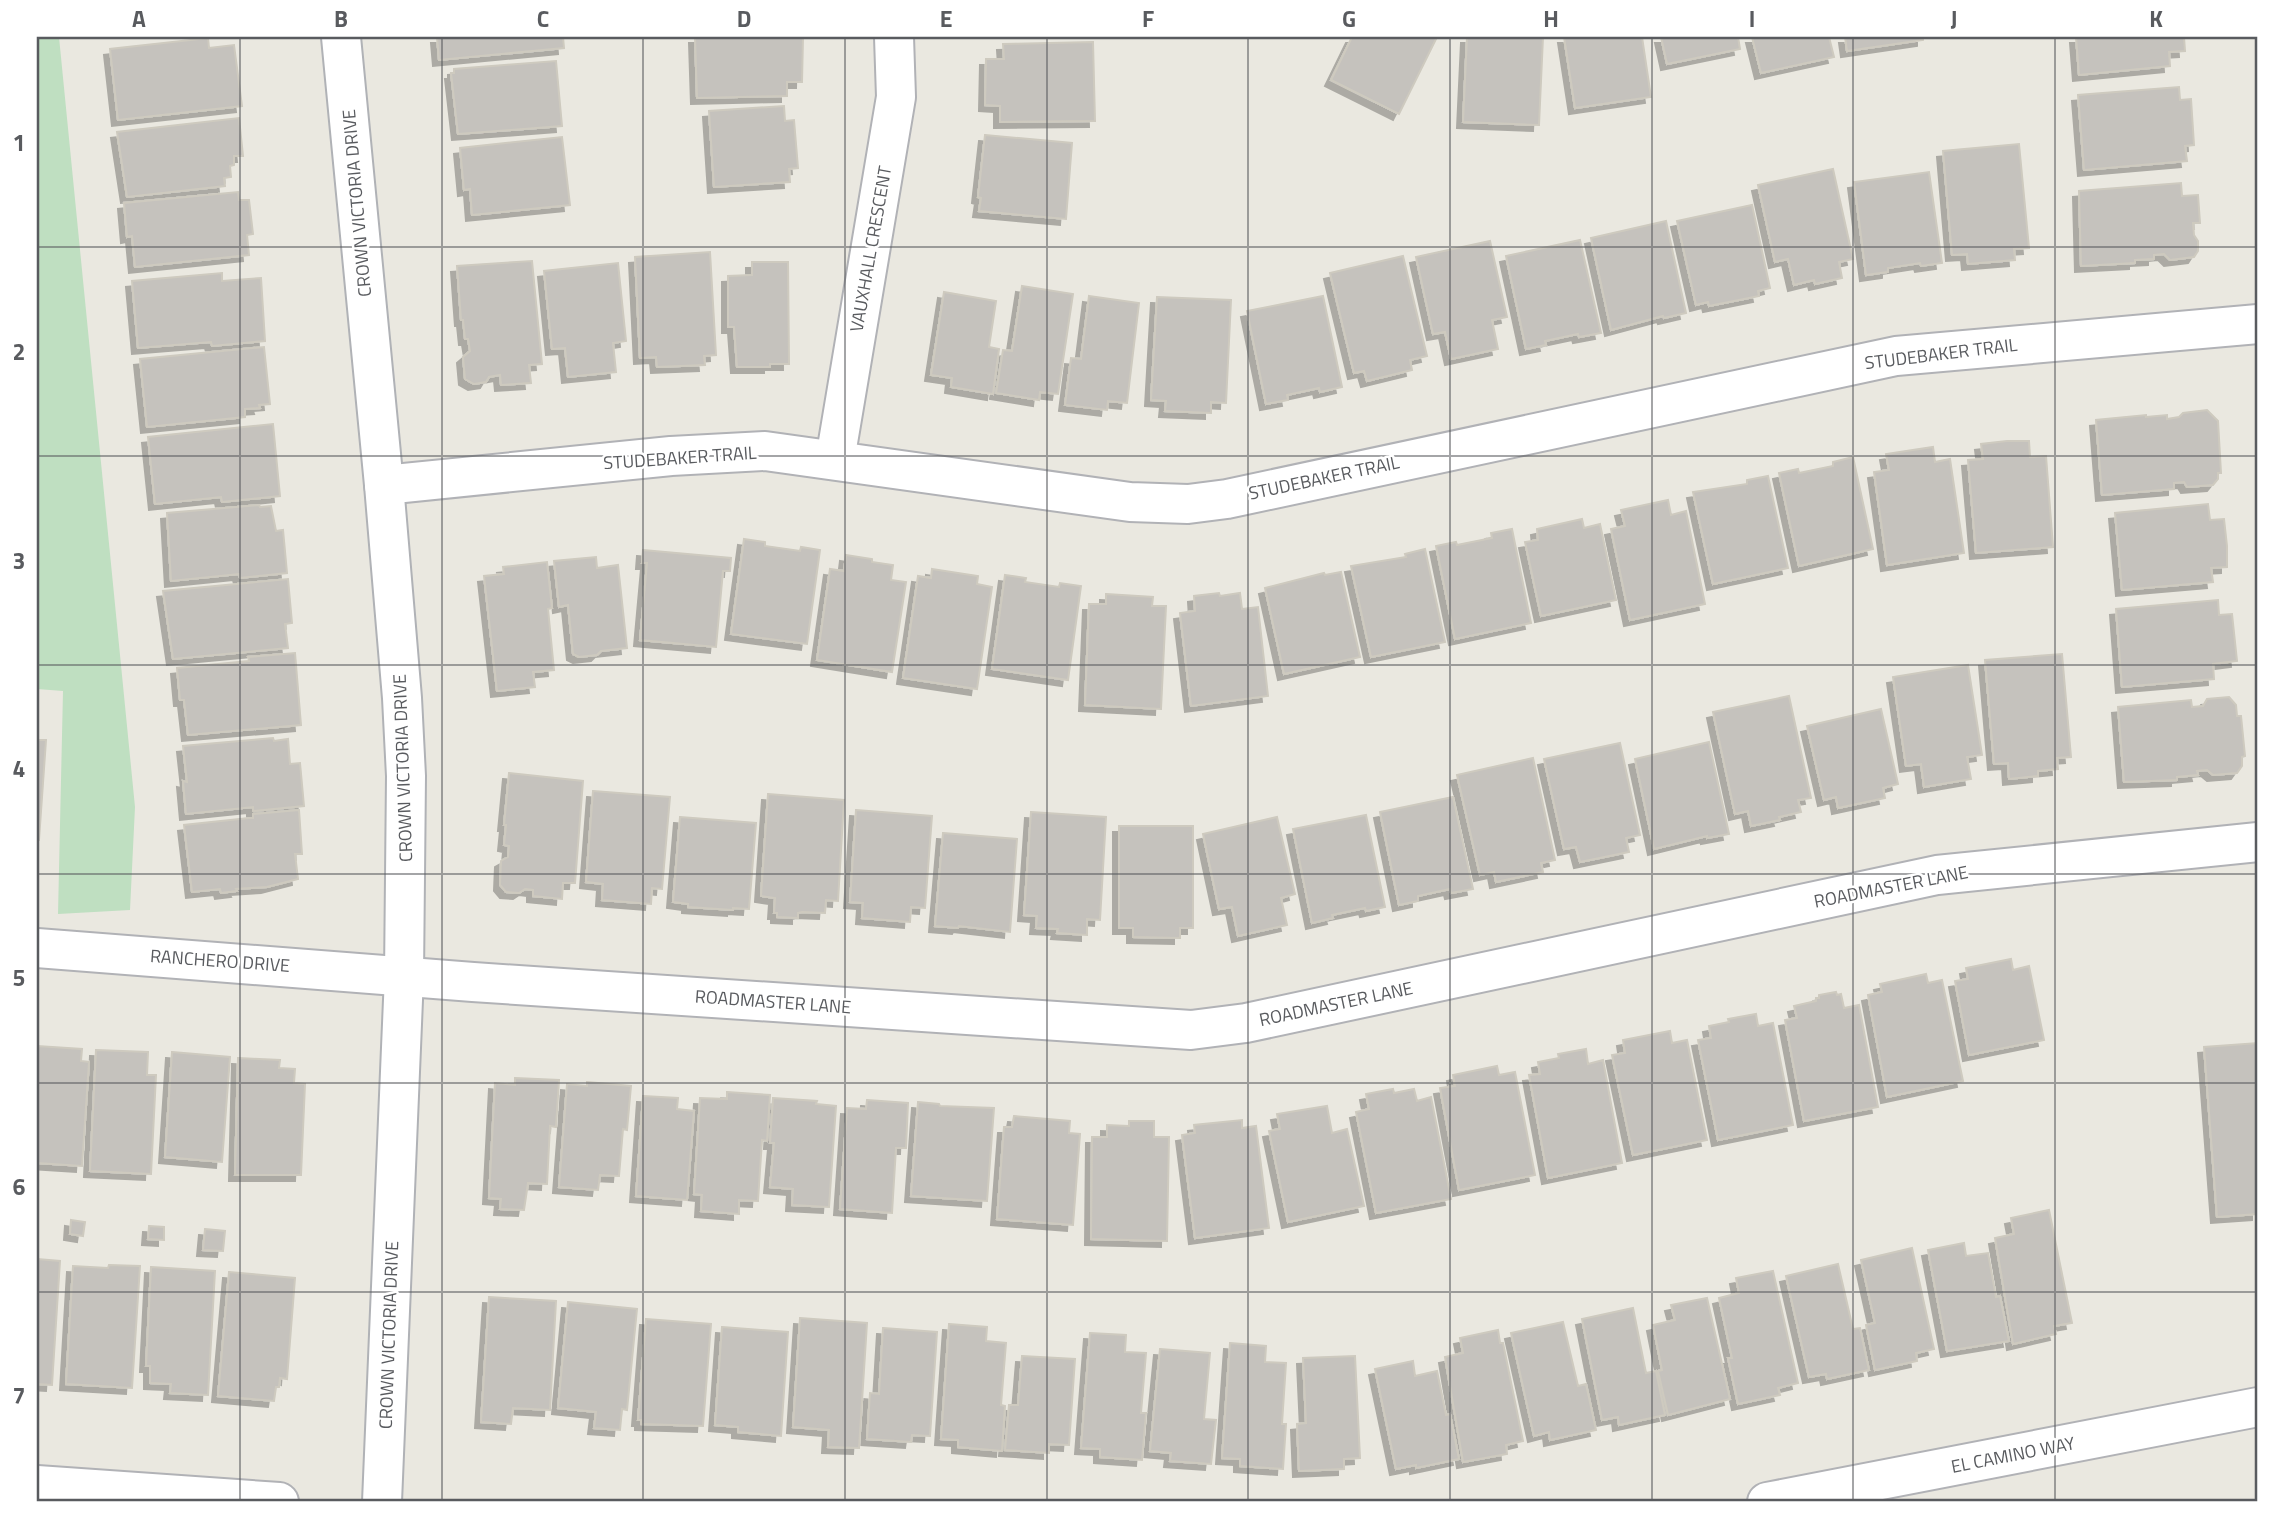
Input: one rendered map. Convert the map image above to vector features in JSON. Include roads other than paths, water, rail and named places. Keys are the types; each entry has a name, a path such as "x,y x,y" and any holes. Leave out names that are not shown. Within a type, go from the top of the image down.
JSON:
{"street":[{"name":"CROWN VICTORIA DRIVE","path":"341,37 384,485 406,776 404,976 382,1502"},
{"name":"VAUXHALL CRESCENT","path":"835,460 896,97 894,37"},
{"name":"STUDEBAKER TRAIL","path":"384,485 717,453 765,451 1130,502 1188,504 1227,499 1895,356 2258,324"},
{"name":"ROADMASTER LANE","path":"404,976 1191,1030 1260,1020 1937,875 2258,842"},
{"name":"RANCHERO DRIVE","path":"37,948 404,976"},
{"name":"EL CAMINO WAY","path":"1767,1502 2258,1408"},
{"path":"37,1485 279,1502"}]}
